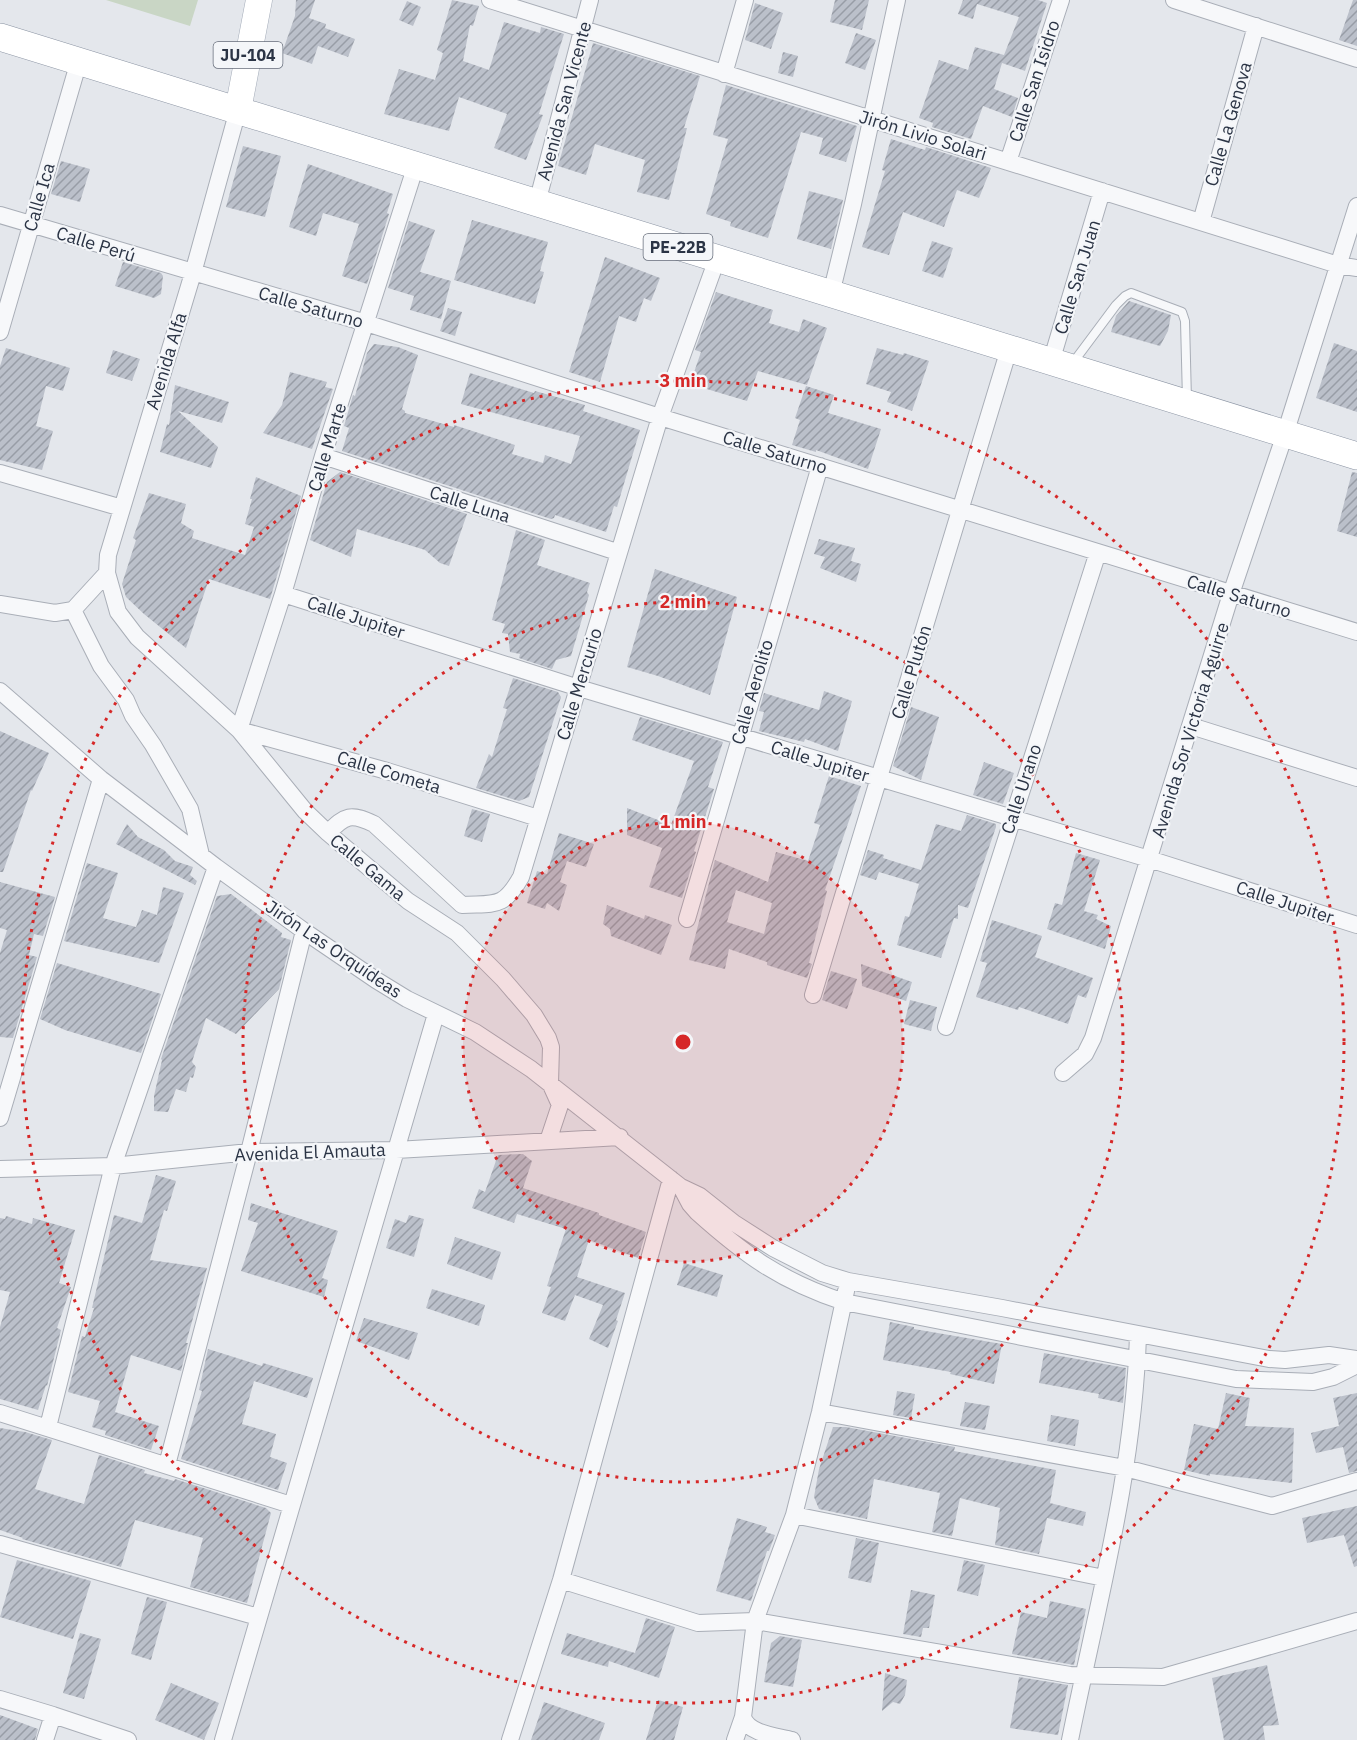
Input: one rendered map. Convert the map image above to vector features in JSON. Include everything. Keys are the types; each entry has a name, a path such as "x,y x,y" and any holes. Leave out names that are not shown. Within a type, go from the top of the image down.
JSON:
{"highway":[{"name":"PE-22B","path":"0,37 1357,456"}],"main road":[{"name":"JU-104","path":"238,110 259,0"}],"street":[{"name":"Jirón Livio Solari","path":"490,0 1338,265 1357,268"},
{"name":"Avenida San Vicente","path":"537,203 590,0"},
{"path":"724,74 745,0"},
{"path":"831,294 897,0"},
{"name":"Calle San Isidro","path":"1008,162 1061,0"},
{"path":"1174,0 1357,59"},
{"name":"Calle La Genova","path":"1201,222 1256,26"},
{"name":"Calle Ica","path":"0,332 79,61"},
{"name":"Avenida Alfa","path":"118,612 107,573 108,555 193,273 238,110"},
{"name":"Calle Marte","path":"239,730 284,594 323,456 416,165"},
{"name":"Calle San Juan","path":"1060,365 1102,191"},
{"name":"Avenida Sor Victoria Aguirre","path":"1063,1073 1085,1054 1093,1038 1357,206"},
{"name":"Calle Perú","path":"0,215 193,273"},
{"name":"Calle Mercurio","path":"328,834 342,819 362,818 374,824 462,905 495,904 503,901 513,891 521,877 579,688 617,552 660,417 717,259"},
{"name":"Calle Saturno","path":"193,273 366,323 660,417 1357,633"},
{"name":"Calle Plutón","path":"813,995 1009,349"},
{"name":"Calle Luna","path":"323,456 617,552"},
{"name":"Calle Aerolito","path":"687,919 820,466"},
{"path":"0,473 122,508"},
{"name":"Calle Urano","path":"946,1027 1098,552"},
{"path":"0,604 55,613 73,610 107,573"},
{"name":"Calle Jupiter","path":"284,594 579,688 1012,818 1357,925"},
{"path":"73,610 101,666 126,700 133,716 153,745 190,809 201,855"},
{"name":"Calle Gama","path":"118,612 137,637 239,730 305,811 328,834 408,902 457,933 521,999 534,1015 551,1047 550,1083 558,1096 560,1105 548,1141"},
{"name":"Jirón Las Orquídeas","path":"0,691 101,779 216,867 376,980 407,999 476,1032 550,1083 676,1183"},
{"path":"1191,726 1357,777"},
{"name":"Calle Cometa","path":"239,730 387,771 538,818"},
{"path":"0,1118 101,779"},
{"path":"48,1427 113,1166 216,867"},
{"path":"167,1465 304,931"},
{"path":"223,1740 436,1014"},
{"name":"Avenida El Amauta","path":"0,1169 113,1166 249,1152 396,1150 620,1137"},
{"path":"676,1183 700,1196 734,1223 773,1248 822,1273 848,1281 1277,1360 1329,1355 1357,1359"},
{"path":"676,1183 698,1212 759,1262 795,1284 844,1302 1236,1380 1306,1383 1333,1377 1357,1365"},
{"path":"510,1740 561,1580 676,1183"},
{"path":"735,1740 743,1717 755,1622 794,1515 820,1412 848,1281"},
{"path":"1070,1740 1125,1468 1138,1360 1138,1335"},
{"path":"820,1412 1125,1468 1272,1506 1357,1481"},
{"path":"0,1413 291,1505"},
{"path":"794,1515 1104,1578"},
{"path":"0,1544 258,1617"},
{"path":"561,1580 699,1623 755,1622 1070,1675 1163,1677 1357,1621"},
{"path":"0,1699 128,1740"},
{"path":"45,1740 53,1715"},
{"path":"743,1717 752,1729 792,1740"}],"lane":[{"path":"1060,365 1116,304 1131,293 1182,312 1185,321 1187,403"}],"green space":[{"path":"106,0 198,0 190,26"}],"building":[{"path":"296,0 315,0 309,18 326,24 325,28 355,39 348,57 318,46 312,64 282,53 295,16"},
{"path":"452,0 479,6 473,26 470,25 463,61 489,70 504,22 540,33 541,27 564,34 539,114 543,115 526,160 494,148 507,114 459,97 449,131 384,114 399,69 435,80 443,53 437,50"},
{"path":"835,0 869,0 862,30 830,22"},
{"path":"963,0 1038,0 1047,3 1025,71 1002,63 994,89 1018,98 1012,117 983,106 971,139 932,127 933,123 919,118 939,60 968,70 975,47 1004,55 1019,17 977,4 973,19 958,14"},
{"path":"1353,0 1357,0 1357,46 1339,40"},
{"path":"407,1 421,7 413,26 399,20"},
{"path":"755,3 783,13 771,49 745,40"},
{"path":"856,33 876,40 865,70 845,63"},
{"path":"593,43 700,76 684,128 687,128 669,200 637,192 645,160 595,144 586,175 558,166"},
{"path":"783,52 798,56 793,77 778,73"},
{"path":"726,85 857,126 846,162 819,154 823,138 801,132 768,238 730,226 731,222 706,214 728,139 713,135"},
{"path":"891,139 925,150 926,147 991,168 979,198 957,190 944,227 903,212 889,255 862,247 885,171 882,170"},
{"path":"243,146 281,156 265,217 226,207"},
{"path":"61,161 90,169 80,202 51,194"},
{"path":"308,164 393,194 367,284 342,276 359,224 323,213 316,236 289,227"},
{"path":"809,191 843,200 831,249 797,239"},
{"path":"472,220 548,242 540,271 544,272 535,304 454,280"},
{"path":"409,221 435,230 420,272 451,281 441,319 410,310 414,296 388,288"},
{"path":"932,241 953,248 943,278 922,271"},
{"path":"605,257 660,278 651,301 644,298 636,322 619,316 600,382 569,372"},
{"path":"123,262 161,273 163,276 161,294 154,298 115,286"},
{"path":"716,292 773,310 769,323 799,332 803,319 827,328 807,385 758,371 747,401 690,384 701,352 695,350"},
{"path":"1129,301 1171,315 1168,331 1160,346 1111,332 1116,316"},
{"path":"448,308 462,312 455,336 440,331"},
{"path":"1334,343 1357,351 1357,412 1316,398"},
{"path":"374,344 398,347 418,355 402,409 405,413 454,427 454,425 515,445 512,454 543,463 545,455 571,464 580,436 461,404 470,373 534,393 535,391 585,405 583,411 640,430 617,507 614,506 606,532 555,515 551,519 342,451 349,428 344,426 353,395 355,396 367,353"},
{"path":"6,348 70,368 63,391 46,386 36,426 53,431 42,470 0,460 0,366"},
{"path":"877,348 929,361 912,411 887,402 891,392 866,384"},
{"path":"113,350 140,359 132,381 106,373"},
{"path":"290,372 327,382 325,387 333,389 312,449 263,433 282,405"},
{"path":"175,385 229,402 222,423 178,411 218,447 211,468 160,452 167,424 169,425"},
{"path":"806,386 834,395 828,413 881,429 868,469 816,450 816,452 792,445 800,420 795,418"},
{"path":"340,472 467,514 449,566 440,563 425,550 357,529 351,557 310,540 327,482"},
{"path":"1352,472 1357,473 1357,537 1337,531"},
{"path":"256,477 301,496 270,599 209,579 186,648 126,597 122,584 136,540 133,538 149,493 186,504 181,523 194,531 192,538 245,555 254,527 245,524"},
{"path":"516,530 545,540 537,565 590,583 587,592 589,595 571,656 556,660 552,669 519,658 520,654 510,652 508,634 502,633 505,624 492,620"},
{"path":"819,539 855,548 851,561 861,564 856,582 820,568 825,557 814,554"},
{"path":"655,569 737,597 710,695 627,667"},
{"path":"513,678 558,692 561,697 529,797 519,801 476,788 489,754 492,757 507,709 503,708"},
{"path":"824,691 852,701 838,751 805,739 804,742 759,731 764,712 759,711 764,693 819,710"},
{"path":"911,707 939,717 921,780 893,766"},
{"path":"640,717 723,742 708,787 714,789 682,898 649,887 662,848 627,835 627,808 671,825 694,761 632,740"},
{"path":"0,731 49,753 31,790 3,872 0,872"},
{"path":"984,762 1014,773 1003,804 973,795"},
{"path":"829,776 861,786 825,890 827,891 807,978 729,949 725,969 689,960 715,860 768,882 776,852 808,861 820,825 814,823","holes":["736,890 772,903 764,934 727,922"]},
{"path":"472,809 490,814 482,842 464,836"},
{"path":"967,815 996,824 968,908 958,905 958,919 954,918 941,958 897,945 905,916 909,917 919,884 879,872 876,880 860,875 868,850 884,855 883,858 921,870 936,824 961,831"},
{"path":"127,824 138,837 164,850 175,861 193,867 190,875 197,881 195,885 116,844"},
{"path":"559,833 594,844 586,867 567,861 560,882 567,885 559,911 547,903 545,909 527,903 537,871 547,874"},
{"path":"1076,853 1100,860 1084,911 1098,915 1096,919 1111,926 1105,949 1047,929 1055,903 1062,905"},
{"path":"87,863 118,873 103,918 136,927 142,910 157,915 163,887 184,893 159,963 64,941"},
{"path":"0,882 55,897 43,936 34,934 29,955 37,957 13,1038 0,1037 0,953 7,930 0,928"},
{"path":"231,894 282,933 281,937 291,940 279,989 236,1034 206,1018 192,1062 196,1067 193,1078 190,1077 186,1092 176,1089 168,1112 154,1111 154,1096 161,1059 217,896"},
{"path":"607,905 644,919 645,915 672,925 661,955 611,936 610,929 603,924"},
{"path":"992,920 1042,936 1035,957 1093,978 1086,998 1078,995 1068,1024 1019,1007 1018,1010 976,997 987,963 980,961"},
{"path":"57,963 161,994 141,1053 65,1030 40,1019"},
{"path":"861,964 912,982 906,1001 862,986"},
{"path":"831,971 857,979 847,1009 822,1000"},
{"path":"910,1000 937,1007 931,1031 904,1024"},
{"path":"523,1154 532,1161 523,1188 599,1213 599,1215 646,1232 638,1258 589,1240 577,1277 625,1293 608,1348 589,1339 603,1305 575,1295 565,1321 542,1313 551,1287 547,1286 566,1229 517,1214 514,1223 472,1208 479,1189 485,1192 498,1155"},
{"path":"156,1175 176,1181 167,1211 164,1210 150,1260 207,1268 186,1343 188,1343 181,1371 131,1355 115,1412 159,1426 151,1450 105,1435 106,1431 92,1427 100,1401 68,1392 82,1336 85,1337 94,1308 92,1308 114,1215 142,1223"},
{"path":"251,1203 338,1231 322,1278 328,1280 324,1297 241,1271 258,1223 248,1220"},
{"path":"409,1215 424,1219 414,1257 386,1248 395,1219 406,1223"},
{"path":"6,1216 32,1224 33,1218 75,1230 59,1283 71,1287 57,1328 61,1330 47,1386 38,1410 0,1399 0,1327 10,1292 0,1290 0,1218 5,1219"},
{"path":"455,1237 501,1252 492,1280 447,1264"},
{"path":"684,1263 723,1275 717,1297 677,1285"},
{"path":"432,1289 485,1305 479,1326 426,1308"},
{"path":"364,1318 418,1333 409,1360 356,1341"},
{"path":"890,1322 914,1327 914,1329 1002,1344 994,1384 950,1374 951,1372 883,1360"},
{"path":"208,1349 262,1366 263,1363 313,1378 307,1398 254,1381 242,1424 276,1434 270,1457 287,1463 278,1490 181,1459 202,1391 199,1390"},
{"path":"1044,1353 1126,1368 1123,1403 1098,1398 1099,1394 1039,1383"},
{"path":"897,1391 915,1394 911,1418 893,1415"},
{"path":"1226,1393 1250,1398 1245,1426 1294,1428 1292,1483 1210,1474 1210,1476 1184,1470 1194,1424 1218,1429"},
{"path":"1357,1393 1357,1471 1349,1473 1343,1447 1316,1453 1311,1433 1339,1426 1333,1398"},
{"path":"965,1402 990,1406 985,1430 960,1426"},
{"path":"1051,1415 1079,1420 1075,1446 1047,1441"},
{"path":"833,1427 846,1427 955,1447 954,1451 1056,1470 1050,1503 1086,1512 1083,1526 1047,1518 1039,1554 995,1545 1000,1508 960,1498 952,1536 932,1532 940,1493 874,1479 867,1519 819,1509 814,1497 819,1469"},
{"path":"0,1428 52,1440 35,1489 84,1504 99,1455 145,1470 144,1473 174,1481 175,1479 266,1508 271,1513 247,1603 190,1587 203,1538 135,1520 121,1567 22,1539 0,1530"},
{"path":"1357,1506 1357,1566 1354,1567 1344,1535 1307,1543 1302,1518"},
{"path":"737,1518 767,1527 765,1532 775,1535 767,1551 751,1601 716,1591"},
{"path":"856,1538 879,1543 871,1583 848,1578"},
{"path":"17,1560 91,1581 73,1639 0,1617"},
{"path":"964,1560 985,1565 978,1596 957,1591"},
{"path":"911,1590 935,1595 929,1628 923,1628 921,1637 903,1634"},
{"path":"147,1597 167,1602 151,1660 131,1654"},
{"path":"1050,1601 1086,1609 1074,1665 1012,1654 1021,1612 1047,1618"},
{"path":"646,1618 675,1627 659,1678 609,1661 608,1667 561,1654 567,1633 635,1653"},
{"path":"80,1633 101,1639 84,1699 63,1693"},
{"path":"780,1636 802,1640 793,1687 764,1682 771,1643"},
{"path":"1267,1665 1279,1725 1263,1726 1265,1740 1224,1740 1212,1678"},
{"path":"885,1673 907,1680 905,1695 900,1704 893,1702 882,1711"},
{"path":"1019,1677 1068,1685 1058,1735 1010,1728"},
{"path":"171,1683 219,1703 204,1740 155,1720"},
{"path":"658,1700 683,1707 674,1740 646,1740"},
{"path":"544,1702 605,1723 599,1740 531,1740"},
{"path":"0,1715 38,1729 35,1740 0,1740"}]}
